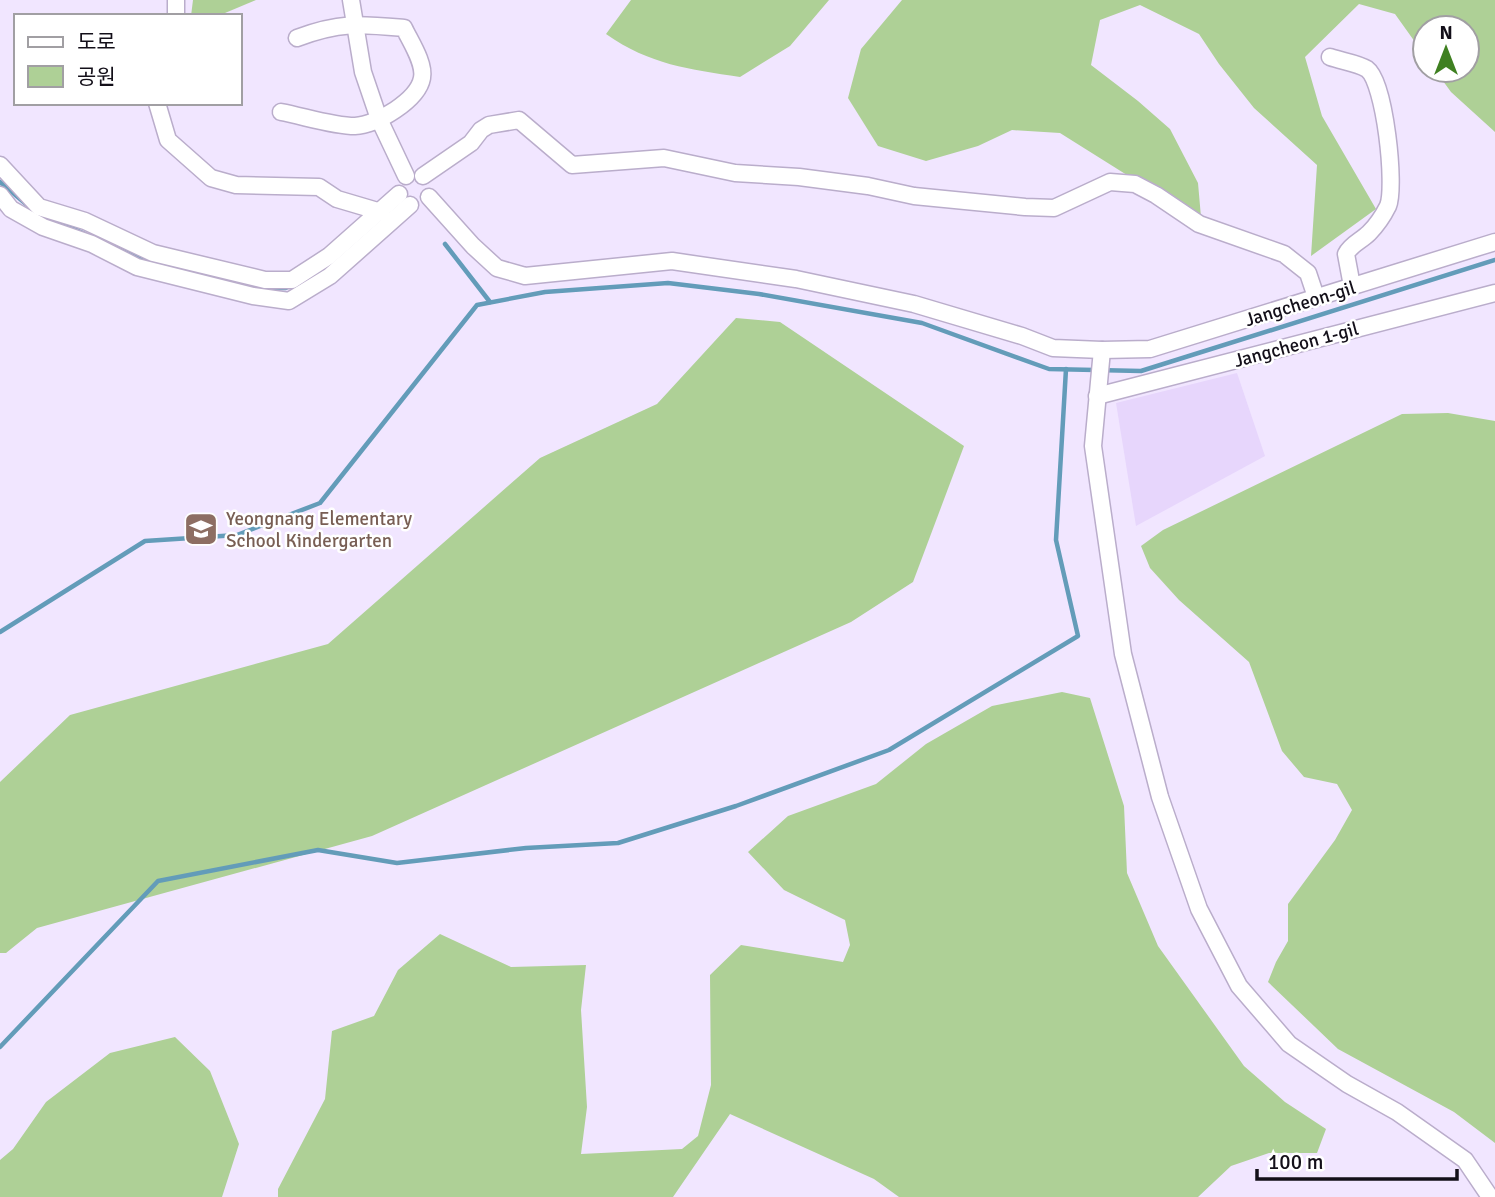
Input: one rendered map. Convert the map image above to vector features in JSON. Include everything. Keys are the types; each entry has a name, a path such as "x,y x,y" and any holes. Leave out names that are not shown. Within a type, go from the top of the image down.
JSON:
{"street":[{"path":"351,0 363,72 379,119 406,176"},
{"path":"281,112 357,126 394,113 422,78 420,64 404,28 356,24 327,27 297,38"},
{"path":"1330,57 1367,69 1376,82 1388,132 1390,203 1377,225 1350,247 1346,254 1352,286"},
{"path":"158,105 168,140 211,178 236,185 319,187 337,199 381,212"},
{"path":"423,176 471,143 481,130 489,125 519,120 572,165 664,158 735,173 799,177 914,195 1025,208 1054,208 1110,182 1135,184 1199,224 1284,254 1308,273 1317,297"},
{"path":"0,165 39,207 85,221 153,253 265,280 292,280 329,256 381,212 405,200 421,205 429,197 430,185 423,176 406,176 400,184 405,200"},
{"path":"0,195 11,209 43,227 92,244 137,267 253,296 289,301 330,276 405,200"},
{"name":"Jangcheon-gil","path":"429,197 473,246 497,268 525,276 671,261 796,279 914,304 1053,348 1101,354 1150,349 1495,242"},
{"name":"Jangcheon 1-gil","path":"1098,391 1495,293"},
{"path":"1101,354 1093,446 1123,654 1160,796 1199,909 1239,986 1289,1044 1347,1084 1397,1112 1465,1160 1490,1197"}],"shaded area":[{"path":"1237,373 1265,456 1136,526 1116,403"}],"green space":[{"path":"193,0 256,0 225,13 191,14"},
{"path":"631,0 829,0 790,46 740,77 654,59 606,34"},
{"path":"902,0 1495,0 1495,132 1445,84 1481,84 1481,14 1411,14 1411,36 1395,14 1359,4 1305,57 1322,116 1376,209 1311,256 1317,165 1254,108 1199,34 1140,5 1100,20 1091,65 1170,129 1198,183 1201,217 1154,192 1060,133 1012,130 978,146 926,161 878,146 848,98 861,49"},
{"path":"736,318 780,322 964,446 913,582 851,622 372,836 37,928 6,953 0,953 0,782 70,715 328,644 540,458 657,404"},
{"path":"1448,413 1495,421 1495,1143 1454,1112 1338,1049 1268,982 1288,941 1288,904 1335,840 1352,810 1337,784 1304,777 1282,751 1249,662 1179,600 1150,568 1141,546 1163,530 1402,414"},
{"path":"1062,692 1090,698 1124,806 1127,873 1158,946 1244,1066 1285,1102 1326,1129 1317,1153 1269,1153 1231,1166 1198,1197 899,1197 874,1179 730,1114 673,1197 278,1197 278,1189 325,1099 332,1031 374,1016 398,970 440,934 511,967 586,965 581,1010 587,1107 581,1154 682,1149 698,1136 711,1085 710,975 741,945 843,962 850,945 845,920 784,890 748,852 788,816 876,784 926,744 992,706"},
{"path":"175,1037 210,1071 239,1144 222,1197 0,1197 0,1160 13,1149 46,1102 110,1053"}],"waterway":[{"path":"0,182 26,204"},
{"path":"52,219 85,234"},
{"path":"445,244 490,302"},
{"path":"115,247 139,258 227,282"},
{"path":"0,632 145,541 237,535 320,503 477,305 545,292 668,283 759,294 922,323 1049,369 1141,371 1495,260"},
{"path":"253,288 289,286"},
{"path":"0,1047 158,881 318,850 397,863 526,848 618,843 736,806 889,750 1078,636 1056,540 1066,369"}],"place":[{"name":"Yeongnang Elementary School Kindergarten","path":"201,529"}]}
